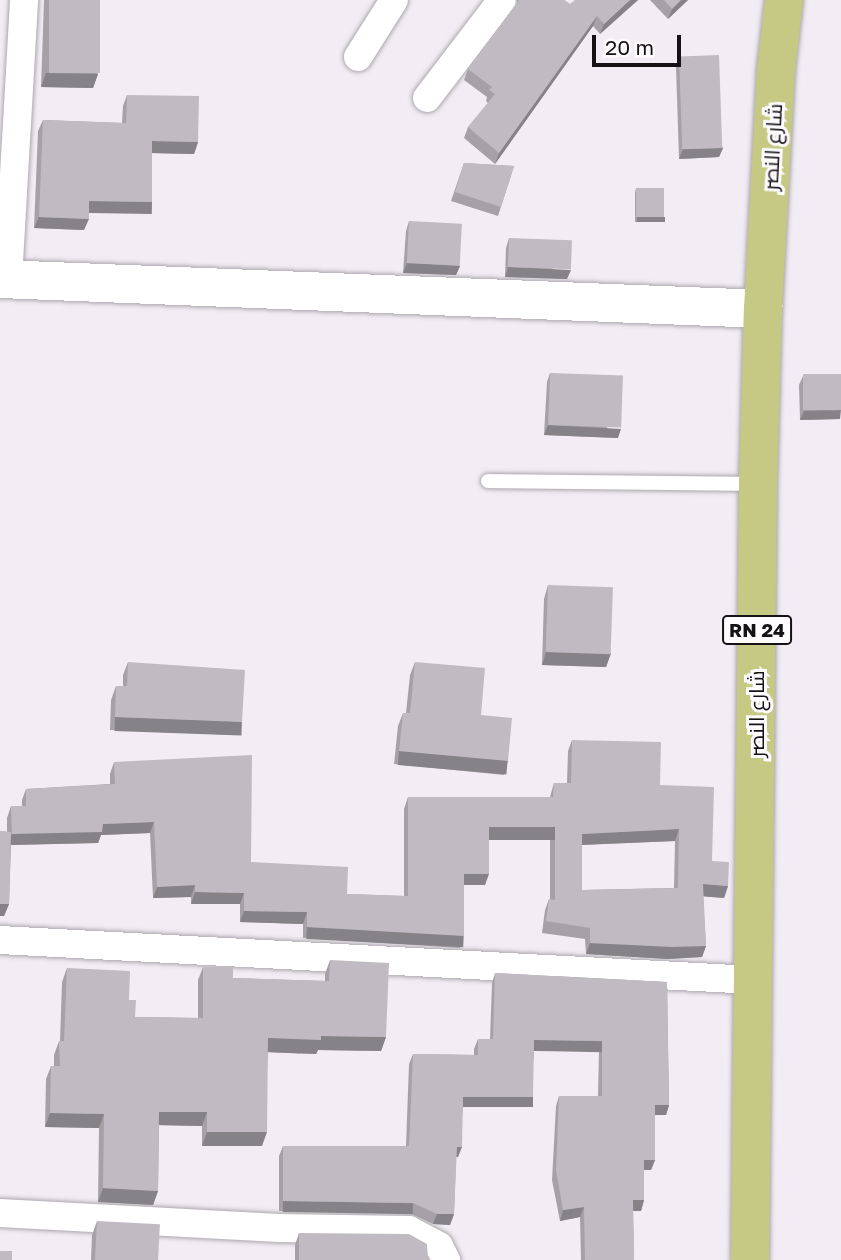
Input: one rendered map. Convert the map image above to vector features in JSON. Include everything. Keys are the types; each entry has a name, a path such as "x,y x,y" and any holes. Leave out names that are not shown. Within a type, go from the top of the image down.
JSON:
{"main road":[{"name":"شارع النصر","path":"750,1260 758,484 763,309 776,70 784,0"},
{"path":"4,279 763,309"}],"street":[{"path":"4,279 24,0"},
{"path":"358,57 394,0"},
{"path":"427,98 502,0"},
{"path":"0,940 754,980"},
{"path":"0,1213 279,1228 409,1230 439,1246 446,1260"}],"lane":[{"path":"488,481 758,484"}],"building":[{"path":"49,0 100,0 100,73 49,73"},
{"path":"519,0 564,0 570,4 575,0 630,0 604,24 597,16 499,153 468,127 495,94 489,90 492,87 468,69"},
{"path":"664,0 681,0 672,9"},
{"path":"719,55 722,148 682,149 679,56"},
{"path":"127,95 199,96 198,142 152,141 152,202 89,201 89,219 39,217 43,120 126,123"},
{"path":"464,163 514,166 501,207 455,192"},
{"path":"636,188 664,188 664,217 636,217"},
{"path":"409,221 462,224 460,266 407,263"},
{"path":"509,238 572,240 571,269 508,267"},
{"path":"550,373 623,376 621,428 548,425"},
{"path":"803,374 841,374 841,410 803,410"},
{"path":"548,585 613,587 611,654 546,652"},
{"path":"128,662 245,670 242,722 115,717 116,686 127,686"},
{"path":"415,662 485,668 481,715 512,718 508,761 399,751 403,713 410,713"},
{"path":"572,740 661,742 660,785 714,787 712,861 729,862 728,886 703,884 706,946 590,943 590,928 546,921 549,899 555,900 555,827 489,827 489,874 464,874 464,936 307,927 307,912 244,911 244,893 195,892 195,885 157,887 154,822 103,824 102,832 12,834 11,806 26,806 26,789 115,784 114,762 252,755 251,862 348,867 347,894 408,896 408,797 553,797 554,783 571,783","holes":["679,829 678,888 582,890 582,834"]},
{"path":"0,831 11,832 9,904 0,904"},
{"path":"330,960 389,963 386,1037 321,1036 321,1040 268,1038 267,1132 207,1132 207,1112 159,1112 158,1191 103,1188 104,1114 50,1113 51,1066 60,1066 59,1041 64,1041 67,968 130,971 129,1000 136,1000 135,1017 203,1018 203,967 233,967 233,978 329,981"},
{"path":"495,973 667,982 669,1105 655,1105 655,1160 644,1160 644,1200 633,1200 634,1260 585,1260 584,1207 563,1210 556,1170 559,1096 602,1096 602,1041 534,1040 533,1097 463,1097 462,1147 457,1147 454,1214 437,1214 413,1203 283,1201 283,1146 409,1146 413,1054 478,1055 478,1039 493,1039"},
{"path":"97,1221 160,1224 158,1260 95,1260"},
{"path":"299,1233 409,1234 427,1244 428,1260 299,1260"},
{"path":"0,1251 12,1251 12,1260 0,1260"}]}
